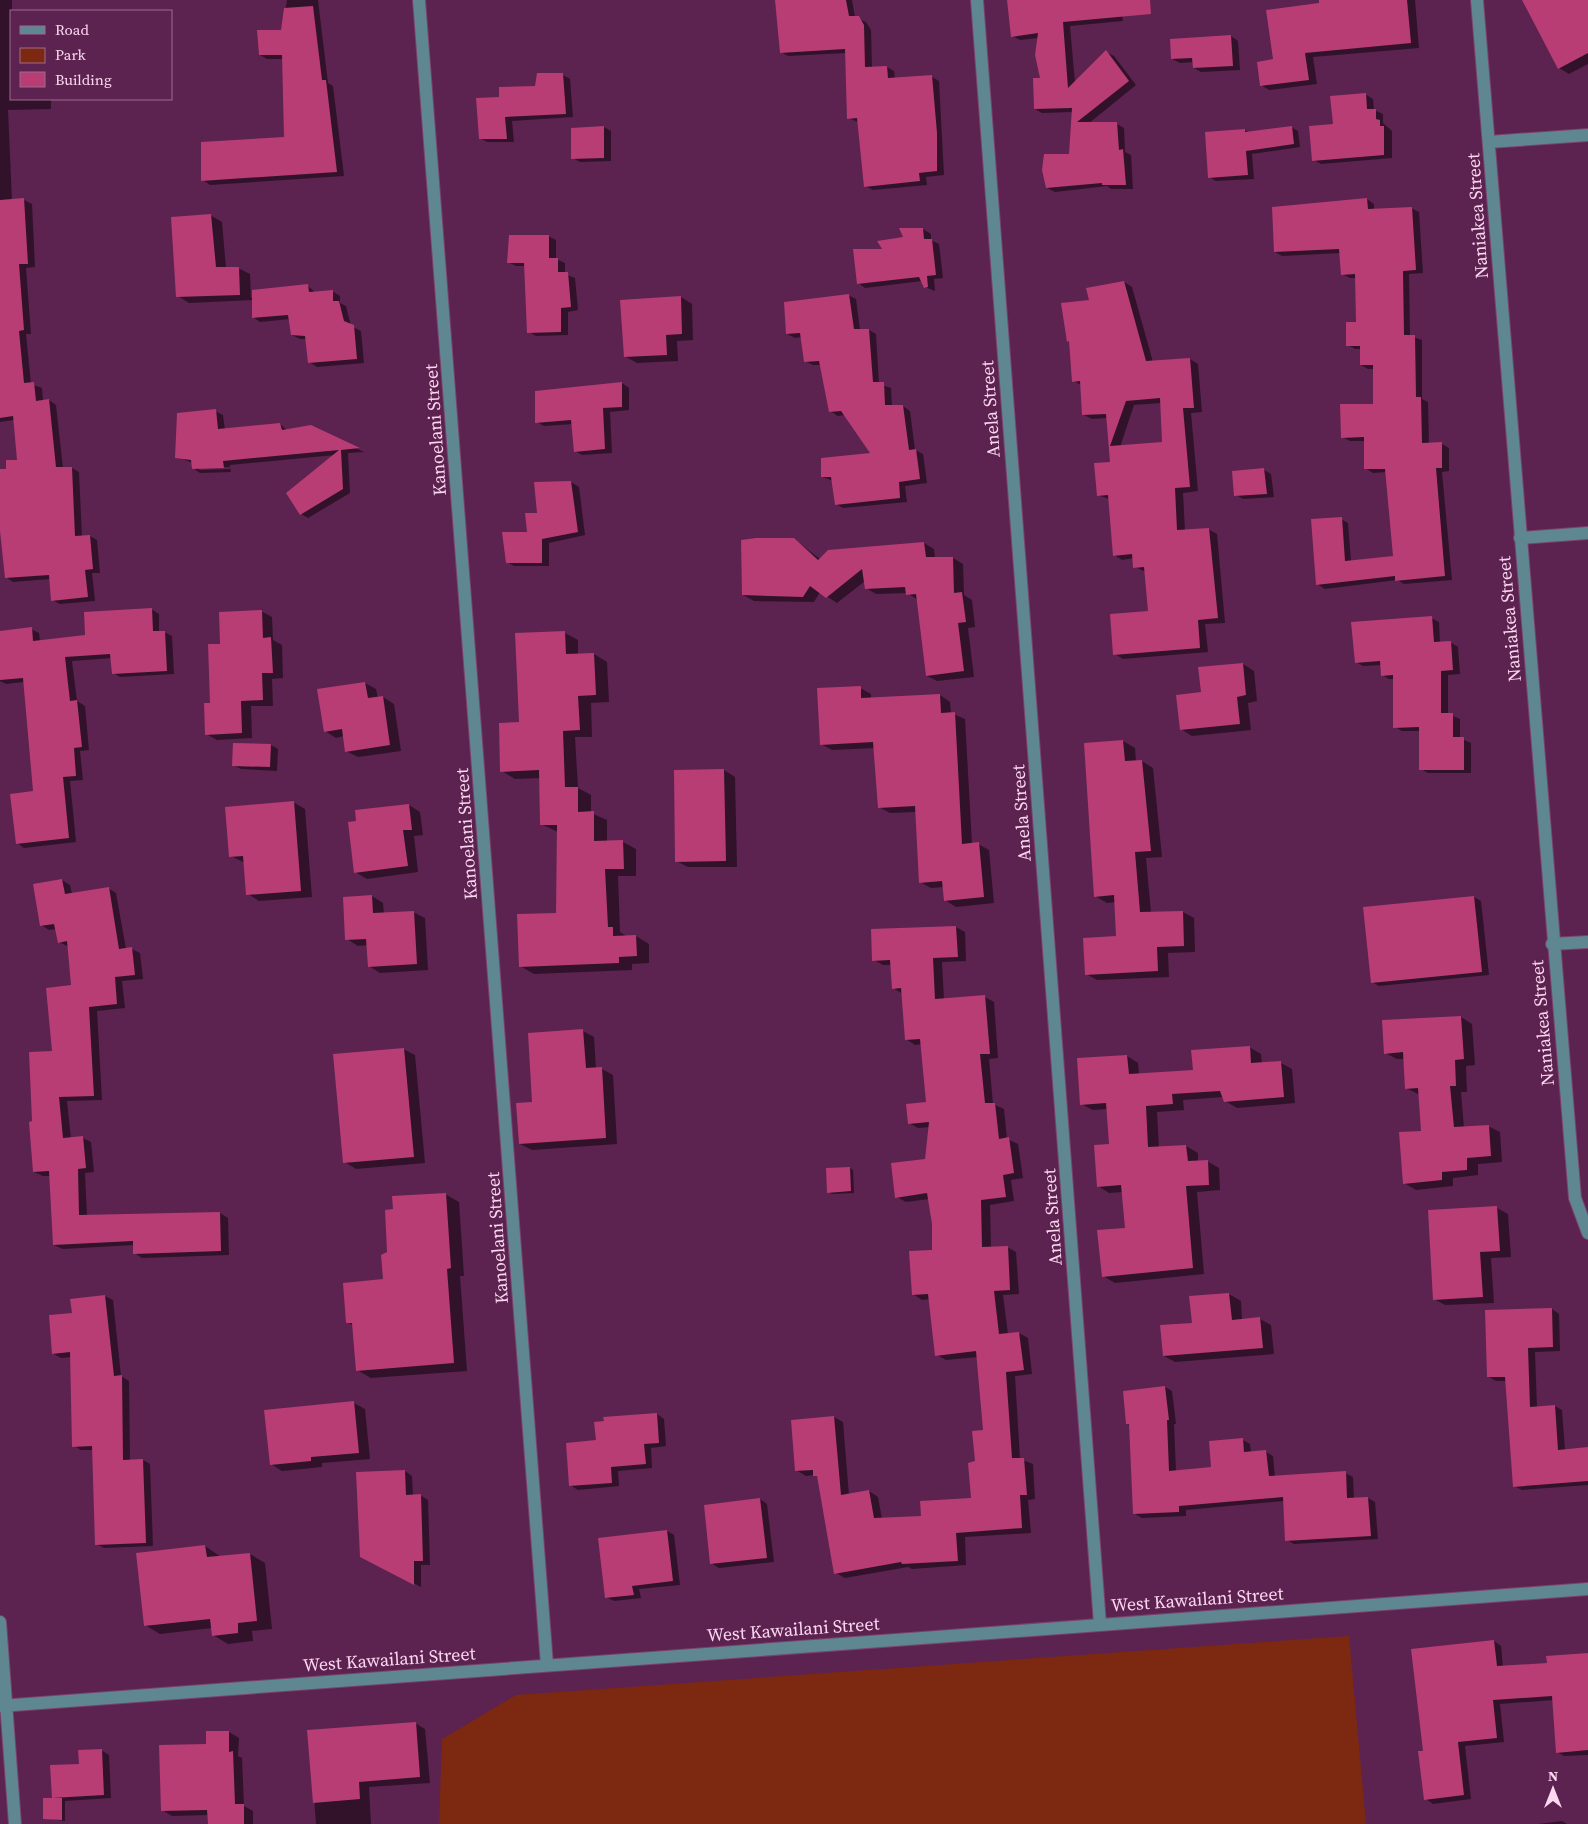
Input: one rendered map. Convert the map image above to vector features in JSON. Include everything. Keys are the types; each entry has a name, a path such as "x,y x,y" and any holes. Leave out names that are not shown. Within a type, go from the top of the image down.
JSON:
{"street":[{"name":"Kanoelani Street","path":"419,0 547,1665"},
{"name":"Anela Street","path":"977,0 1100,1624"},
{"name":"Naniakea Street","path":"1477,0 1574,1198 1588,1233"},
{"path":"1489,142 1588,135"},
{"path":"1520,538 1588,533"},
{"path":"1552,944 1588,942"},
{"name":"West Kawailani Street","path":"3,1706 1588,1589"},
{"path":"0,1622 3,1706 15,1824"}],"green space":[{"path":"1349,1636 1366,1824 439,1824 442,1739 516,1695"}],"building":[{"path":"775,0 846,0 849,16 859,16 864,25 865,67 887,66 888,78 932,75 937,133 937,171 919,173 920,181 864,187 857,118 847,119 845,49 780,53"},
{"path":"1007,0 1150,0 1151,14 1063,22 1068,88 1106,50 1129,81 1077,122 1117,122 1119,150 1123,149 1126,185 1102,185 1102,183 1046,188 1042,170 1044,154 1069,154 1072,108 1034,109 1033,78 1040,78 1035,55 1038,33 1011,37"},
{"path":"1319,0 1407,0 1411,43 1305,53 1309,80 1260,86 1257,62 1273,59 1266,10 1319,3"},
{"path":"1522,0 1588,0 1588,53 1558,69"},
{"path":"313,6 322,80 326,80 337,172 201,181 201,142 284,137 282,55 259,55 257,30 281,30 284,8"},
{"path":"1231,35 1233,66 1193,68 1192,58 1171,59 1170,39"},
{"path":"537,73 563,73 566,114 505,117 507,139 479,139 476,98 499,97 499,87 535,86"},
{"path":"1366,93 1367,109 1376,109 1376,119 1380,120 1380,126 1384,126 1384,155 1312,161 1309,126 1333,124 1330,96"},
{"path":"604,126 604,158 571,159 571,128"},
{"path":"1292,126 1294,144 1246,151 1248,175 1208,178 1205,132 1245,129 1245,132"},
{"path":"24,198 28,264 19,264 24,330 19,331 24,383 34,382 36,401 49,399 56,467 72,467 75,536 90,535 93,569 85,570 88,597 51,601 49,575 5,578 0,531 0,469 6,469 6,460 17,460 13,416 0,418 0,200"},
{"path":"1367,198 1368,209 1412,207 1416,270 1403,271 1404,335 1415,335 1416,397 1421,397 1422,443 1442,442 1442,468 1436,468 1445,576 1395,581 1395,576 1316,585 1311,519 1342,517 1345,561 1393,556 1385,469 1364,469 1364,437 1341,438 1340,404 1373,404 1373,365 1360,365 1360,346 1346,346 1346,322 1356,322 1355,274 1341,275 1339,249 1274,252 1272,207"},
{"path":"211,214 216,267 239,267 240,295 176,297 171,217"},
{"path":"899,228 923,228 924,239 932,239 936,275 927,276 928,287 924,288 919,277 857,284 853,249 882,249 877,241 903,237"},
{"path":"509,235 549,235 549,258 558,258 558,272 568,272 571,307 561,308 561,332 527,333 524,263 507,263"},
{"path":"1124,281 1146,361 1190,358 1194,408 1183,408 1190,487 1175,488 1177,530 1209,528 1218,618 1198,620 1200,648 1113,655 1110,614 1148,611 1144,567 1133,568 1132,554 1113,556 1108,495 1097,496 1094,463 1110,462 1106,414 1082,415 1080,381 1072,382 1069,341 1067,342 1061,303 1089,300 1086,288","holes":["1160,398 1162,442 1110,446 1126,401"]},
{"path":"308,284 309,292 333,290 333,301 339,301 344,321 354,325 357,359 308,363 305,336 291,335 288,315 252,318 252,290"},
{"path":"849,294 854,329 869,329 873,382 884,382 885,405 903,405 909,450 916,449 920,479 899,482 900,498 835,505 831,477 821,477 821,458 870,453 841,411 829,412 819,361 804,362 800,333 786,334 784,302"},
{"path":"681,296 682,334 666,335 667,355 624,357 620,300"},
{"path":"622,382 622,407 603,408 605,449 574,452 571,420 535,423 535,391"},
{"path":"216,409 218,429 280,423 282,430 311,425 360,448 341,450 343,489 300,515 286,493 339,450 223,461 224,468 192,469 191,460 175,458 177,413"},
{"path":"1264,468 1267,494 1234,496 1232,471"},
{"path":"571,481 578,532 542,539 542,563 506,563 502,532 527,532 525,513 537,513 534,482"},
{"path":"794,538 818,560 828,550 924,542 926,557 953,557 954,593 962,592 966,622 958,623 964,671 926,676 916,594 906,595 905,587 865,589 862,569 826,598 810,586 803,597 742,595 741,540"},
{"path":"152,608 153,631 165,631 167,671 112,674 110,654 65,657 70,701 77,700 82,747 74,748 76,776 63,777 69,838 16,844 10,794 33,791 23,678 0,680 0,631 32,627 33,641 85,635 84,612"},
{"path":"262,610 263,638 271,637 273,673 262,673 263,700 241,701 242,733 205,735 204,703 210,703 208,644 220,644 219,612"},
{"path":"1432,616 1434,642 1451,641 1453,670 1441,671 1441,713 1453,713 1453,737 1464,737 1464,770 1419,770 1419,727 1393,728 1393,675 1381,676 1380,661 1355,663 1351,622"},
{"path":"565,631 566,654 594,653 596,695 578,696 580,730 563,731 565,787 578,787 578,812 594,811 594,841 623,840 624,869 605,869 608,927 613,927 613,936 636,935 637,956 619,957 619,963 519,967 517,914 556,913 557,825 540,825 539,770 500,772 499,723 519,722 515,633"},
{"path":"1243,663 1246,695 1237,697 1240,724 1180,730 1176,695 1201,692 1198,667"},
{"path":"365,682 368,698 383,696 390,745 345,752 342,729 324,732 317,689"},
{"path":"861,686 861,698 940,694 941,713 955,712 962,844 979,842 984,897 944,901 942,881 919,883 915,806 878,808 873,742 820,745 817,688"},
{"path":"1123,740 1125,761 1142,760 1151,851 1135,852 1140,912 1183,911 1184,946 1157,947 1158,971 1085,975 1083,938 1116,936 1114,895 1094,897 1084,743"},
{"path":"233,743 271,744 270,767 232,766"},
{"path":"724,769 726,861 675,862 674,770"},
{"path":"294,801 301,891 246,895 243,856 229,857 225,807"},
{"path":"409,804 412,830 403,830 408,866 354,873 348,822 356,821 355,810"},
{"path":"62,879 65,894 109,887 119,949 132,947 135,975 115,977 117,1004 89,1007 94,1096 59,1097 63,1138 83,1136 86,1168 78,1169 79,1215 220,1212 221,1251 133,1254 133,1241 53,1245 49,1171 33,1172 29,1122 32,1121 29,1052 52,1051 46,988 71,985 67,941 58,943 54,924 40,926 33,884"},
{"path":"372,895 373,913 414,911 417,964 368,967 366,939 345,940 343,897"},
{"path":"1474,896 1482,972 1371,983 1363,907"},
{"path":"956,926 958,957 933,958 935,999 985,995 990,1054 980,1054 985,1103 995,1103 999,1139 1009,1137 1014,1173 1003,1175 1006,1197 981,1200 982,1247 1008,1246 1010,1290 994,1291 999,1334 1019,1332 1024,1370 1006,1372 1012,1458 1024,1458 1027,1495 1020,1495 1022,1528 956,1533 958,1561 902,1564 901,1562 834,1574 817,1476 813,1476 813,1470 795,1471 791,1420 834,1416 841,1495 869,1490 874,1518 921,1516 920,1501 971,1498 968,1463 975,1461 972,1431 983,1430 976,1351 935,1356 928,1294 912,1295 909,1251 932,1250 932,1224 927,1193 895,1198 891,1163 925,1159 929,1122 908,1124 906,1104 926,1102 920,1039 905,1040 901,988 892,989 890,960 872,961 871,929"},
{"path":"1461,1016 1464,1059 1455,1060 1456,1086 1450,1086 1454,1127 1489,1125 1491,1156 1467,1158 1467,1170 1442,1172 1442,1180 1403,1184 1399,1132 1421,1131 1418,1088 1405,1089 1403,1052 1384,1054 1382,1020"},
{"path":"583,1029 586,1068 602,1067 606,1138 519,1144 516,1103 532,1102 528,1033"},
{"path":"1250,1046 1251,1063 1281,1061 1284,1097 1224,1102 1220,1091 1172,1094 1173,1104 1146,1106 1148,1147 1186,1145 1188,1161 1208,1160 1209,1185 1186,1186 1193,1268 1102,1277 1097,1230 1125,1228 1121,1185 1097,1187 1094,1145 1109,1144 1106,1103 1080,1105 1077,1058 1127,1055 1129,1074 1193,1070 1191,1050"},
{"path":"404,1048 414,1157 343,1163 333,1054"},
{"path":"850,1167 851,1191 827,1193 826,1168"},
{"path":"446,1193 451,1268 447,1269 454,1363 356,1371 352,1323 346,1323 343,1283 383,1279 381,1255 387,1252 385,1210 393,1209 392,1196"},
{"path":"1497,1206 1500,1251 1480,1252 1483,1297 1433,1300 1428,1210"},
{"path":"1229,1293 1232,1320 1260,1317 1263,1348 1163,1356 1160,1325 1192,1323 1189,1296"},
{"path":"105,1295 114,1376 122,1375 123,1460 143,1459 146,1543 95,1545 92,1446 72,1447 70,1352 52,1354 49,1315 72,1313 70,1299"},
{"path":"1552,1308 1553,1347 1528,1348 1530,1407 1555,1405 1558,1450 1588,1447 1588,1481 1513,1487 1505,1377 1487,1377 1485,1310"},
{"path":"1165,1386 1169,1420 1167,1420 1169,1471 1211,1467 1209,1441 1243,1438 1244,1452 1266,1450 1269,1476 1346,1471 1347,1498 1368,1497 1371,1536 1285,1541 1283,1497 1179,1506 1179,1512 1133,1514 1129,1424 1126,1424 1123,1391"},
{"path":"354,1401 359,1453 311,1457 311,1461 270,1465 264,1410"},
{"path":"657,1413 659,1443 644,1444 646,1464 611,1467 612,1483 569,1486 566,1443 596,1440 594,1422 604,1421 603,1417"},
{"path":"405,1470 406,1495 421,1494 423,1561 414,1561 414,1585 360,1557 356,1472"},
{"path":"760,1498 767,1558 710,1564 704,1505"},
{"path":"667,1530 673,1581 632,1586 634,1595 605,1598 598,1538"},
{"path":"205,1545 207,1557 250,1553 257,1621 238,1623 238,1633 212,1636 210,1619 144,1626 136,1553"},
{"path":"1494,1640 1497,1666 1547,1663 1546,1656 1588,1653 1588,1750 1556,1753 1552,1696 1493,1700 1497,1738 1458,1742 1464,1795 1424,1800 1418,1751 1423,1751 1411,1649"},
{"path":"416,1722 420,1777 359,1782 360,1799 313,1803 307,1730"},
{"path":"206,1731 229,1731 229,1752 233,1751 235,1804 244,1804 244,1824 208,1824 207,1810 161,1811 159,1745 206,1744"},
{"path":"102,1749 104,1795 52,1798 50,1765 79,1764 78,1750"},
{"path":"43,1798 62,1798 62,1820 43,1819"}]}
